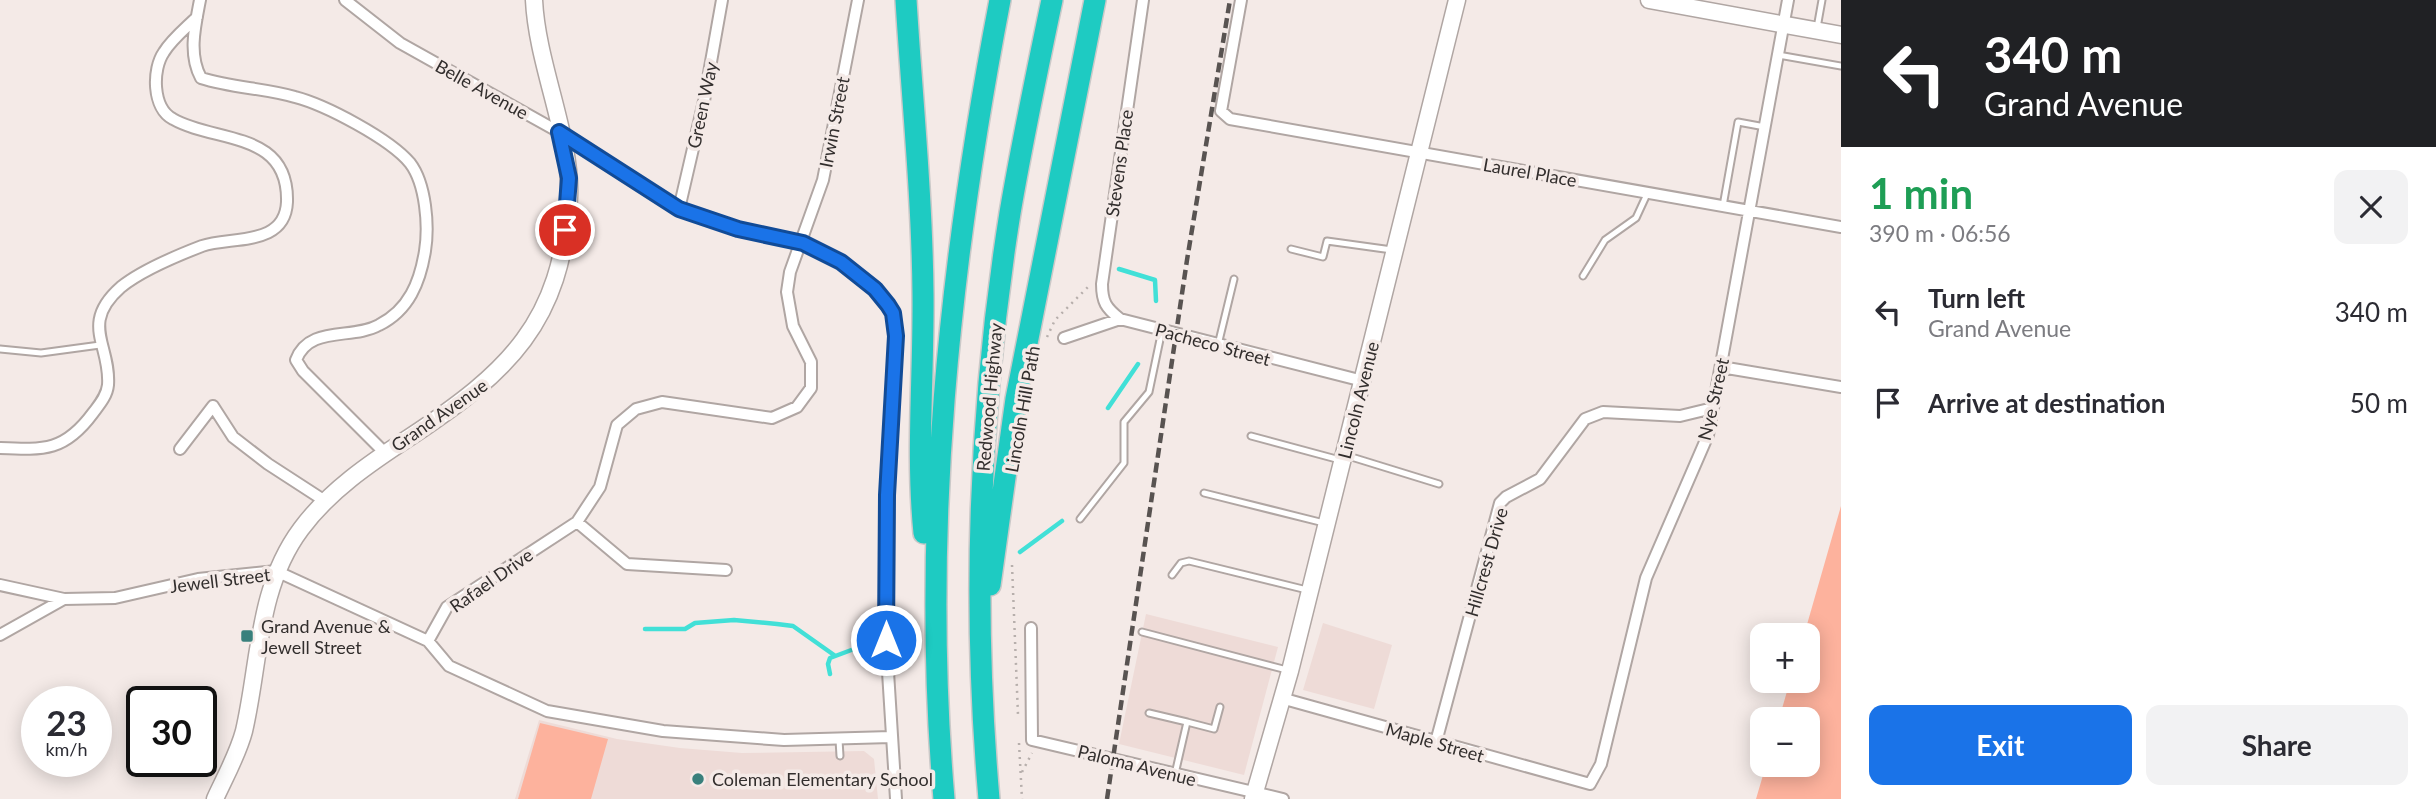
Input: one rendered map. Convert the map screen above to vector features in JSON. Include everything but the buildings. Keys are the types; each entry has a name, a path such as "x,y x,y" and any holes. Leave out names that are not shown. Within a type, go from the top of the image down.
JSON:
{"highway":[{"path":"906,0 922,237 919,476 934,633 944,799"},
{"path":"934,633 939,448 949,326 974,143 1000,0"},
{"name":"Redwood Highway","path":"989,799 980,643 981,520 988,397 1010,215 1052,0"},
{"path":"980,643 1016,398 1094,0"}],"street":[{"path":"200,0 194,66 201,78 294,96 328,108 387,145 409,163 420,181 426,245 421,276 409,301 379,326 312,339 301,347 296,360 303,371 385,453"},
{"name":"Belle Avenue","path":"345,0 400,43 559,132 679,209 738,229 803,243 841,262 875,289 893,313 895,324 886,535 886,640 896,799"},
{"name":"Grand Avenue","path":"215,799 243,733 266,604 276,571 301,529 326,501 385,453 462,403 497,373 527,339 554,279 563,246 569,178 535,28 534,0"},
{"name":"Green Way","path":"679,209 704,101 722,0"},
{"name":"Irwin Street","path":"803,243 823,180 858,0"},
{"name":"Stevens Place","path":"1120,319 1107,309 1102,298 1102,284 1143,0"},
{"name":"Laurel Place","path":"1241,0 1222,111 1230,119 1841,227"},
{"name":"Lincoln Avenue","path":"1254,797 1290,671 1457,0"},
{"path":"1648,0 1841,35"},
{"name":"Nye Street","path":"1590,784 1601,764 1646,579 1708,435 1788,0"},
{"path":"0,448 58,445 75,436 106,392 108,384 100,345 100,320 104,305 126,284 203,246 236,242 271,231 281,223 285,211 284,182 269,156 235,137 171,119 162,107 156,79 161,58 197,17"},
{"name":"Rafael Drive","path":"428,641 447,607 577,522 600,486 617,425 636,409 662,402 772,418 797,407 811,388 811,362 793,326 787,292 790,272 803,243"},
{"path":"1064,338 1120,319"},
{"name":"Pacheco Street","path":"1120,319 1363,382"},
{"path":"1721,367 1841,387"},
{"path":"180,449 213,405 233,437 268,464 326,501"},
{"name":"Hillcrest Drive","path":"1436,742 1500,503 1506,497 1540,480 1559,457 1573,432 1594,415 1603,412 1680,416 1713,408"},
{"path":"577,522 627,564 726,570"},
{"name":"Jewell Street","path":"0,585 64,599 115,598 198,579 276,571 428,641"},
{"path":"0,635 64,599"},
{"path":"1031,628 1032,740"},
{"path":"428,641 449,666 547,711 663,731 784,740 891,737"},
{"name":"Maple Street","path":"1281,698 1590,784"},
{"name":"Paloma Avenue","path":"1032,740 1175,774 1254,797 1283,799"}],"lane":[{"path":"1817,31 1822,0"},
{"path":"1778,55 1841,66"},
{"path":"1724,206 1738,122 1765,127"},
{"path":"1583,276 1605,240 1636,218 1648,192"},
{"path":"1291,250 1323,257 1327,241 1395,250"},
{"path":"1218,345 1234,279"},
{"path":"1080,519 1124,463 1124,422 1149,391 1161,330"},
{"path":"0,349 41,353 100,345"},
{"path":"1251,436 1439,484"},
{"path":"1205,493 1327,524"},
{"path":"1172,575 1181,563 1189,561 1310,591"},
{"path":"1142,632 1290,671"},
{"path":"1149,712 1214,729 1220,707"},
{"path":"1175,774 1187,722"},
{"path":"839,740 840,756"}],"path":[{"name":"Lincoln Hill Path","path":"1045,344 1055,320 1093,281"},
{"path":"1012,563 1018,720"},
{"path":"1019,734 1022,799"},
{"path":"1021,774 1031,758 1032,740"}],"shaded area":[{"path":"1841,506 1841,799 1756,799 1762,777 1820,777 1820,707 1782,707 1787,693 1820,693 1820,623 1807,623"},
{"path":"1146,614 1278,647 1244,775 1119,744"},
{"path":"1323,623 1392,645 1374,709 1303,690"},
{"name":"Coleman Elementary School","path":"539,720 617,739 680,748 742,753 864,751 874,759 878,799 515,799"},
{"path":"540,723 608,739 591,799 518,799"}],"waterway":[{"path":"1119,269 1155,280 1156,301"},
{"path":"1108,408 1138,364"},
{"path":"1020,552 1062,521"},
{"path":"645,629 685,629 695,623 734,620 793,626 834,655"},
{"path":"830,674 830,658 862,646"}],"railway":[{"path":"1107,799 1187,260 1230,0"}],"place":[{"name":"Grand Avenue & Jewell Street","path":"247,636"},
{"name":"Coleman Elementary School","path":"698,779"}],"route":[{"path":"565,230 569,178 559,132 679,209 738,229 803,243 841,262 875,289 893,313 896,336 887,495 886,640"}]}
